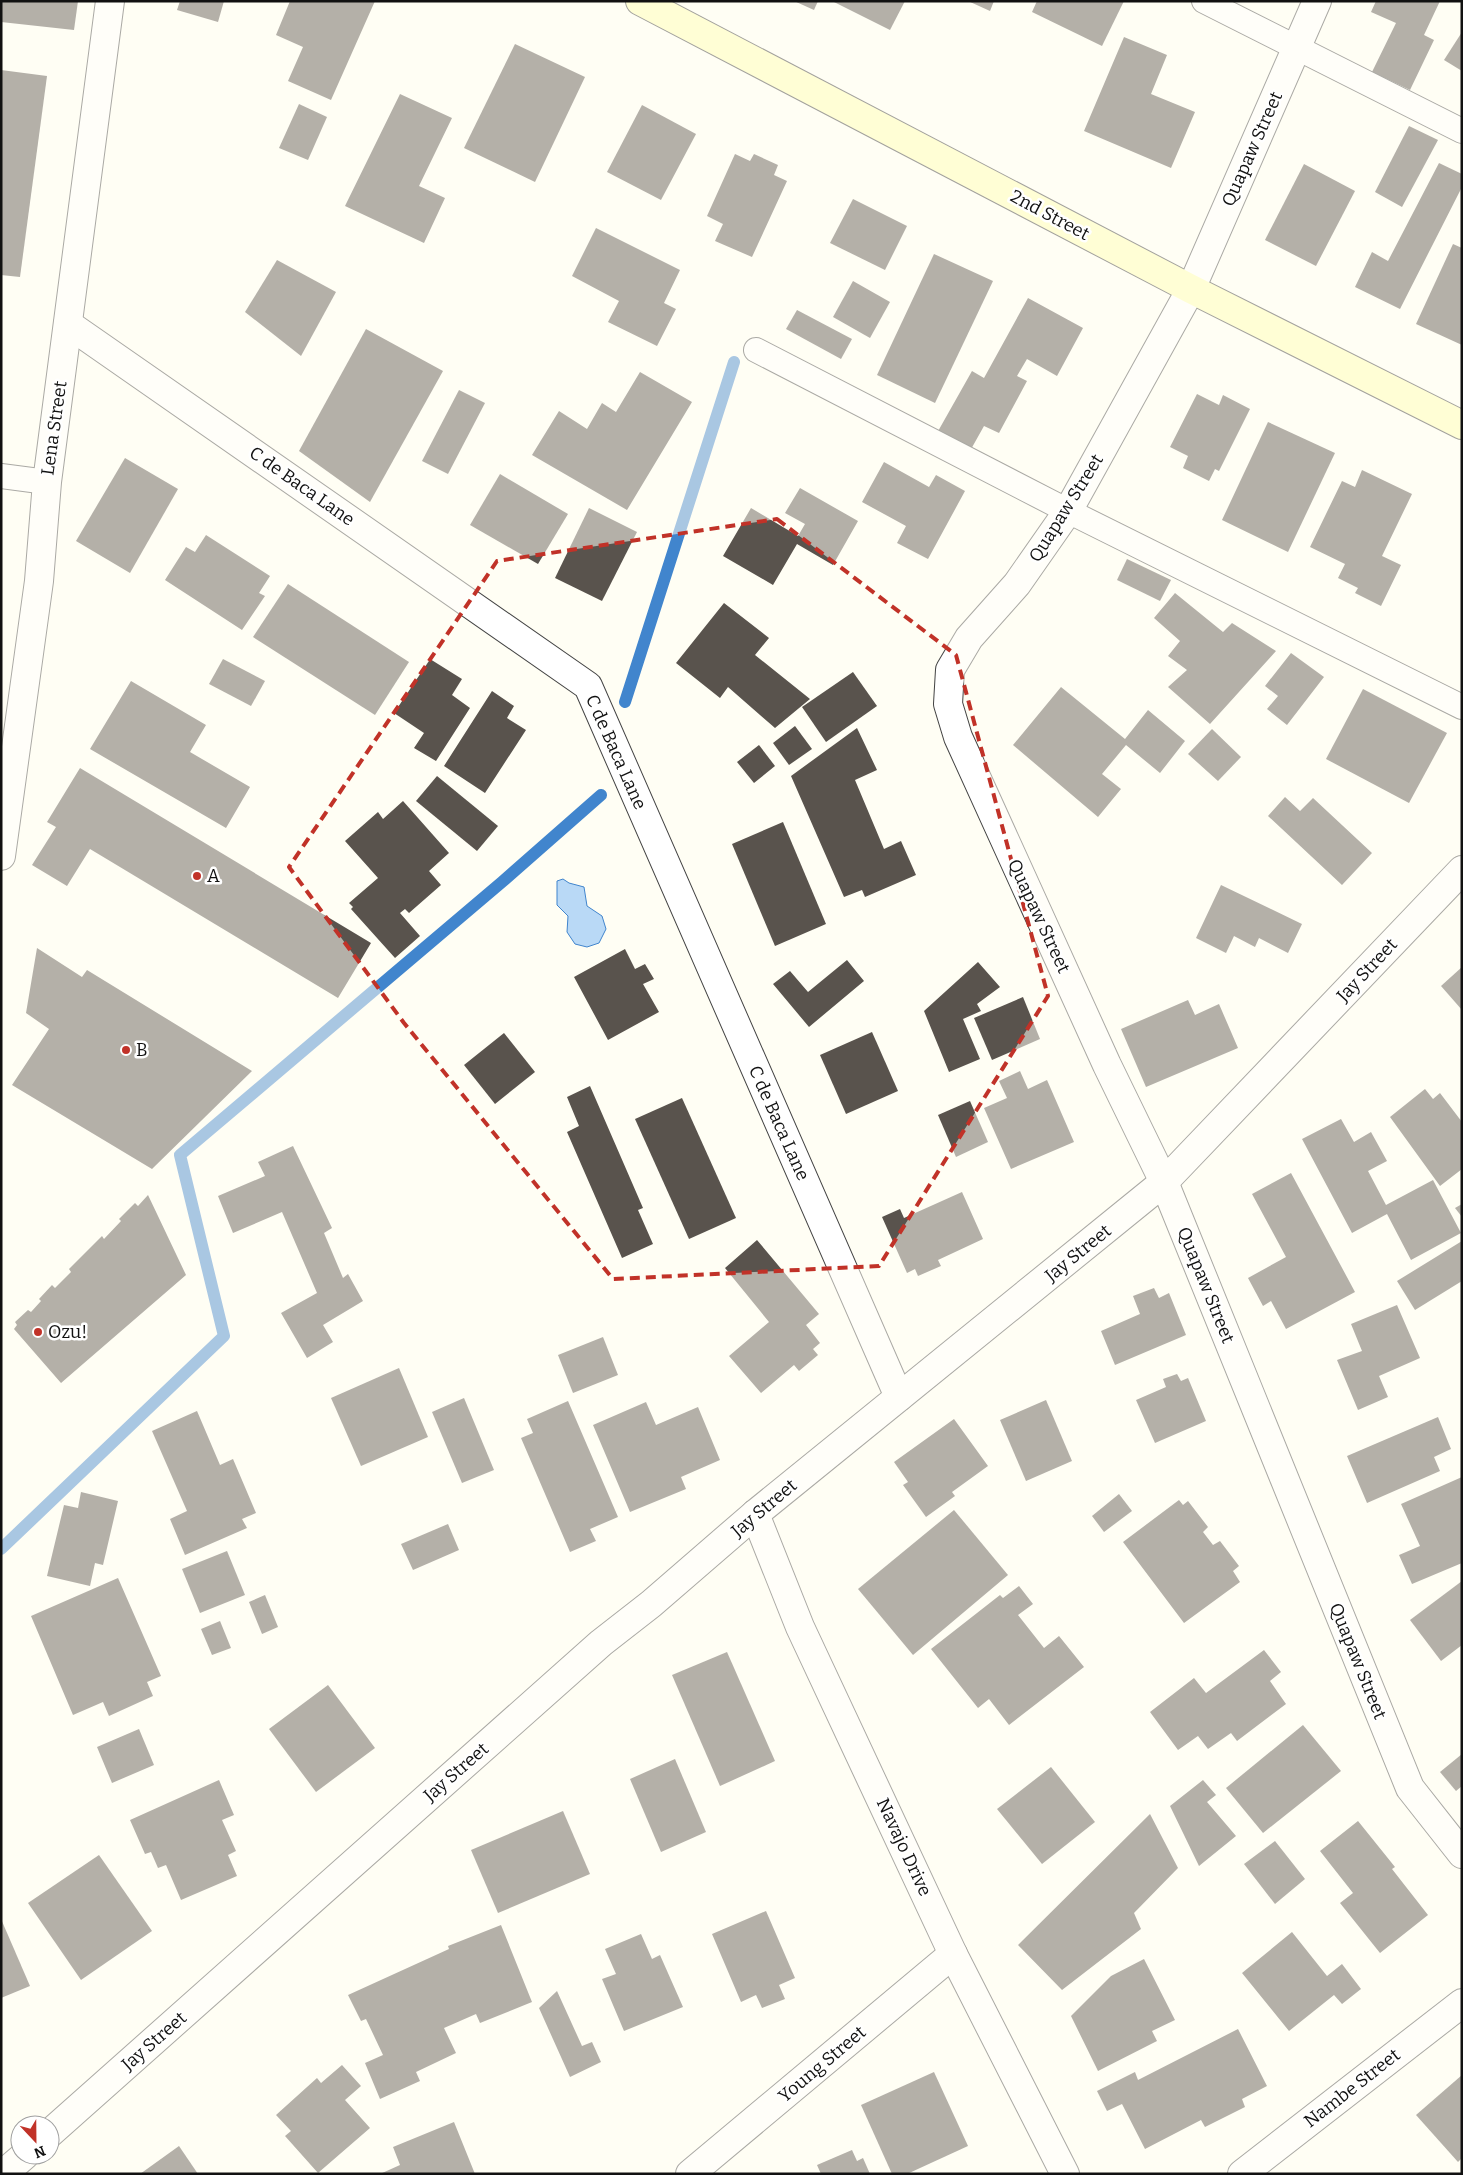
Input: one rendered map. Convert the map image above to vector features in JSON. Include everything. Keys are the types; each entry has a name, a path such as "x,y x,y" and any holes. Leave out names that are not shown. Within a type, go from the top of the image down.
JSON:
{"street":[{"name":"Lena Street","path":"1,856 39,581 47,482 110,1"},
{"name":"2nd Street","path":"640,1 1191,289 1462,425"},
{"name":"Quapaw Street","path":"1317,1 1191,289 1068,511 1017,584 969,638 950,670 948,704 962,746 1103,1056 1164,1182 1410,1788 1462,1854"},
{"name":"C de Baca Lane","path":"68,324 588,686 899,1397"},
{"name":"Jay Street","path":"60,2124 601,1643 651,1604 755,1514 1164,1182 1462,870"},
{"name":"Navajo Drive","path":"755,1514 800,1627 953,1954 1065,2174"},
{"name":"Young Street","path":"690,2174 953,1954"},
{"name":"Nambe Street","path":"1242,2174 1462,2003"},
{"path":"3,2174 13,2165"}],"lane":[{"path":"1204,1 1462,131"},
{"path":"756,350 1068,511 1462,707"},
{"path":"1,476 47,482"}],"highlighted area":[{"path":"777,519 956,655 1048,996 879,1266 613,1279 404,1023 289,867 497,561"}],"water":[{"path":"563,879 569,883 584,887 587,906 602,916 606,929 599,943 587,947 575,944 567,932 568,916 557,905 557,881"}],"building":[{"path":"1,1 78,1 74,30 1,22"},
{"path":"180,1 224,1 218,22 177,10"},
{"path":"290,1 375,1 331,100 288,81 303,47 276,35"},
{"path":"794,1 818,1 814,10"},
{"path":"832,1 905,1 890,30"},
{"path":"968,1 994,1 990,11"},
{"path":"1037,1 1124,1 1102,46 1032,12"},
{"path":"1376,1 1440,1 1424,35 1434,40 1410,90 1372,72 1396,23 1371,12"},
{"path":"1462,32 1462,71 1444,60"},
{"path":"1124,37 1167,55 1151,94 1195,112 1171,168 1084,131"},
{"path":"515,44 585,77 535,182 464,148"},
{"path":"1,70 47,76 20,277 1,275"},
{"path":"400,94 452,118 419,186 445,198 424,243 345,206"},
{"path":"299,104 327,117 308,160 279,148"},
{"path":"642,105 696,134 661,200 607,172"},
{"path":"1409,126 1438,140 1402,207 1375,192"},
{"path":"735,154 750,161 754,154 778,165 774,175 787,181 752,257 715,241 723,224 707,216"},
{"path":"1439,163 1462,174 1462,187 1400,309 1355,287 1372,252 1388,261"},
{"path":"1304,164 1355,191 1316,266 1265,240"},
{"path":"853,199 907,226 885,270 830,243"},
{"path":"596,228 680,270 664,303 676,309 657,346 608,322 619,301 572,276"},
{"path":"1453,244 1462,248 1462,345 1416,324"},
{"path":"934,254 993,281 935,403 877,375"},
{"path":"277,260 336,292 301,356 245,312"},
{"path":"853,281 890,302 870,338 833,317"},
{"path":"1028,298 1083,328 1057,376 1027,359 1017,376 1027,381 999,433 984,426 970,451 937,433 972,371 984,378"},
{"path":"797,310 852,339 841,359 786,329"},
{"path":"366,329 443,371 370,502 299,451"},
{"path":"640,372 692,402 627,510 532,455 559,411 587,429 602,403 616,412"},
{"path":"459,390 485,403 448,474 422,461"},
{"path":"1197,394 1219,405 1223,395 1250,409 1219,471 1215,469 1209,481 1183,468 1188,456 1170,447"},
{"path":"1268,422 1335,453 1288,552 1222,520"},
{"path":"125,458 178,489 130,573 76,541"},
{"path":"884,462 929,487 936,475 965,491 928,559 897,543 906,526 862,502"},
{"path":"1362,470 1412,494 1382,556 1401,565 1381,606 1355,593 1358,588 1338,578 1345,564 1310,547 1342,481 1355,487"},
{"path":"500,474 568,514 538,564 470,525"},
{"path":"800,488 858,521 833,565 797,544 773,585 723,556 751,508 798,536 805,524 785,513"},
{"path":"589,508 637,532 602,601 555,578"},
{"path":"206,535 270,576 259,593 265,596 242,630 165,580 186,547 195,552"},
{"path":"1127,559 1171,580 1160,601 1117,580"},
{"path":"288,584 409,662 375,715 253,637"},
{"path":"1175,593 1223,632 1232,623 1276,651 1210,724 1168,687 1187,670 1168,656 1180,641 1154,618"},
{"path":"724,603 769,638 755,655 810,699 775,728 728,687 720,698 676,663"},
{"path":"1291,653 1324,677 1287,725 1267,709 1278,696 1265,686"},
{"path":"223,659 265,681 251,706 209,684"},
{"path":"430,659 462,679 452,695 470,708 436,761 414,748 424,733 394,713"},
{"path":"853,672 877,706 826,742 802,707"},
{"path":"131,681 206,725 190,752 250,787 226,828 90,749"},
{"path":"1061,687 1125,739 1148,710 1185,741 1160,773 1126,745 1102,774 1121,789 1098,817 1013,745"},
{"path":"1363,689 1447,733 1409,803 1326,759"},
{"path":"492,691 514,706 507,718 526,730 485,793 444,766"},
{"path":"795,726 812,749 789,765 773,743"},
{"path":"857,728 877,770 855,780 884,849 901,841 916,875 865,897 862,890 844,897 791,776"},
{"path":"1212,729 1241,757 1218,781 1188,754"},
{"path":"759,745 775,766 754,783 737,762"},
{"name":"A","path":"80,768 371,943 338,998 90,849 67,886 32,865 56,827 47,822"},
{"path":"437,776 498,826 477,851 416,801"},
{"path":"1285,797 1300,811 1313,798 1372,853 1342,885 1268,816"},
{"path":"403,801 449,853 429,871 441,885 409,913 405,909 400,913 420,936 395,958 351,909 353,907 349,903 378,878 345,841 378,812 383,819"},
{"path":"783,822 826,924 775,946 732,844"},
{"path":"1221,885 1302,924 1288,953 1259,938 1255,947 1234,936 1226,953 1196,938"},
{"name":"B","path":"37,948 82,977 87,970 252,1071 152,1169 12,1085 49,1029 26,1013"},
{"path":"625,949 635,969 645,964 654,979 643,984 659,1012 608,1040 574,977"},
{"path":"847,960 864,981 809,1027 773,984 790,971 808,992"},
{"path":"978,962 1000,987 977,1004 981,1011 963,1019 980,1059 949,1072 924,1011"},
{"path":"1462,967 1462,1010 1441,986"},
{"path":"1023,997 1040,1039 992,1060 974,1018"},
{"path":"1188,1000 1195,1015 1219,1004 1238,1048 1146,1087 1121,1029"},
{"path":"872,1032 898,1091 846,1114 820,1055"},
{"path":"504,1033 535,1072 495,1104 464,1065"},
{"path":"1020,1071 1028,1089 1047,1080 1074,1142 1011,1169 984,1108 1007,1098 999,1081"},
{"path":"590,1086 643,1208 638,1210 653,1244 622,1258 567,1132 579,1126 567,1097"},
{"path":"1425,1089 1433,1099 1440,1093 1462,1122 1462,1169 1440,1186 1390,1117"},
{"path":"682,1098 736,1218 689,1239 635,1119"},
{"path":"970,1101 988,1142 956,1157 938,1115"},
{"path":"1341,1119 1354,1142 1371,1132 1387,1161 1368,1171 1386,1205 1433,1180 1461,1233 1411,1260 1387,1214 1352,1233 1302,1139"},
{"path":"293,1146 332,1228 324,1233 343,1278 348,1274 363,1301 323,1325 333,1342 307,1358 281,1313 317,1293 282,1212 233,1233 218,1196 265,1176 258,1162"},
{"path":"1291,1173 1355,1292 1286,1329 1271,1301 1263,1306 1248,1278 1286,1257 1252,1194"},
{"path":"962,1192 983,1239 938,1260 941,1266 918,1276 915,1269 907,1273 882,1217 900,1209 904,1218"},
{"path":"148,1195 186,1275 61,1383 14,1329 17,1325 15,1322 28,1310 31,1312 41,1301 39,1299 52,1285 55,1288 71,1272 69,1269 102,1236 104,1239 121,1221 119,1219 135,1203 138,1206"},
{"path":"1462,1204 1462,1217 1455,1208"},
{"path":"757,1240 819,1314 806,1325 820,1343 813,1349 818,1355 799,1371 794,1365 761,1393 729,1356 769,1322 725,1268"},
{"path":"1462,1241 1462,1281 1415,1310 1397,1281"},
{"path":"1154,1288 1159,1298 1169,1293 1186,1335 1115,1365 1101,1331 1140,1314 1133,1296"},
{"path":"1397,1305 1420,1358 1379,1376 1388,1397 1358,1410 1337,1360 1362,1351 1351,1324"},
{"path":"603,1337 618,1375 573,1393 558,1355"},
{"path":"399,1368 428,1437 361,1466 331,1398"},
{"path":"1177,1374 1181,1381 1188,1378 1206,1421 1155,1443 1136,1400 1166,1387 1163,1379"},
{"path":"464,1398 494,1470 462,1483 432,1412"},
{"path":"1046,1400 1072,1461 1026,1481 1000,1420"},
{"path":"568,1401 618,1517 590,1529 596,1541 570,1552 521,1438 533,1433 527,1419"},
{"path":"646,1402 656,1425 698,1407 720,1460 681,1477 686,1489 630,1512 593,1425"},
{"path":"197,1411 220,1465 233,1459 256,1513 242,1519 247,1528 185,1555 170,1519 187,1511 152,1431"},
{"path":"1438,1417 1451,1449 1434,1457 1440,1471 1367,1503 1347,1456"},
{"path":"954,1419 988,1466 952,1492 955,1496 926,1517 903,1485 908,1482 894,1462"},
{"path":"1462,1477 1462,1563 1412,1584 1399,1555 1420,1546 1401,1504"},
{"path":"81,1492 118,1501 103,1565 95,1563 90,1586 47,1576 64,1505 78,1508"},
{"path":"1119,1494 1132,1511 1104,1532 1092,1516"},
{"path":"1179,1500 1183,1505 1188,1501 1208,1527 1203,1532 1213,1545 1220,1541 1239,1566 1233,1571 1240,1582 1184,1623 1123,1542"},
{"path":"954,1510 1008,1575 913,1655 858,1589"},
{"path":"448,1524 459,1550 413,1570 401,1544"},
{"path":"227,1551 245,1595 200,1613 182,1569"},
{"path":"118,1578 161,1676 147,1682 153,1696 109,1716 103,1702 73,1715 31,1616"},
{"path":"1462,1581 1462,1645 1441,1661 1410,1620"},
{"path":"1019,1586 1033,1604 1018,1615 1044,1648 1059,1636 1084,1667 1009,1725 989,1699 978,1708 931,1649 1000,1595 1003,1598"},
{"path":"265,1595 278,1627 262,1634 249,1602"},
{"path":"220,1621 231,1648 212,1655 201,1629"},
{"path":"1264,1650 1281,1672 1270,1681 1286,1704 1237,1741 1231,1733 1208,1749 1198,1736 1178,1750 1150,1712 1194,1678 1206,1693"},
{"path":"727,1652 775,1761 720,1786 672,1675"},
{"path":"328,1685 375,1748 316,1792 269,1729"},
{"path":"1303,1725 1341,1771 1263,1833 1226,1788"},
{"path":"139,1729 154,1765 112,1783 97,1747"},
{"path":"1462,1754 1462,1786 1456,1791 1440,1772"},
{"path":"675,1759 706,1832 661,1852 630,1779"},
{"path":"1051,1767 1095,1822 1042,1864 997,1809"},
{"path":"219,1780 234,1815 222,1820 236,1851 228,1855 237,1876 181,1900 166,1865 158,1868 151,1852 145,1854 130,1820"},
{"path":"1203,1780 1216,1795 1207,1802 1236,1836 1199,1866 1170,1806"},
{"path":"563,1811 590,1874 498,1913 471,1850"},
{"path":"1150,1814 1178,1868 1134,1913 1141,1929 1062,1990 1018,1945"},
{"path":"1358,1821 1395,1867 1392,1869 1428,1915 1380,1953 1340,1903 1353,1893 1320,1851"},
{"path":"1275,1841 1305,1879 1275,1904 1244,1864"},
{"path":"99,1855 152,1931 81,1980 28,1903"},
{"path":"766,1911 795,1978 779,1985 785,1999 762,2008 756,1995 741,2002 712,1934"},
{"path":"1,1919 30,1986 1,1998"},
{"path":"501,1925 532,2002 480,2023 476,2014 444,2028 456,2053 416,2072 420,2081 380,2099 365,2063 383,2055 366,2019 361,2021 348,1995 449,1949 448,1946"},
{"path":"1292,1932 1327,1976 1342,1964 1361,1989 1342,2004 1334,1995 1289,2031 1242,1973"},
{"path":"641,1934 652,1959 660,1955 683,2007 624,2031 602,1979 616,1974 605,1949"},
{"path":"1144,1959 1175,2020 1152,2031 1157,2041 1098,2071 1071,2016 1111,1976"},
{"path":"557,1991 582,2046 592,2042 601,2062 570,2077 539,2008"},
{"path":"1238,2029 1267,2086 1242,2099 1245,2107 1205,2127 1201,2120 1145,2149 1122,2104 1107,2111 1097,2091 1135,2072 1138,2080"},
{"path":"342,2065 361,2086 345,2100 370,2128 318,2173 285,2136 291,2131 276,2115 317,2078 321,2083"},
{"path":"934,2072 968,2146 907,2174 892,2174 861,2105"},
{"path":"1462,2075 1462,2158 1458,2162 1416,2115"},
{"path":"454,2122 475,2174 380,2174 400,2165 393,2147"},
{"path":"179,2146 198,2174 140,2174"},
{"path":"852,2150 857,2161 863,2158 870,2174 821,2174 817,2165"}],"waterway":[{"path":"625,702 734,362"},
{"path":"1,1549 224,1336 180,1155 502,882 601,795"}],"place":[{"name":"A","path":"197,876"},
{"name":"B","path":"126,1050"},
{"name":"Ozu!","path":"38,1332"}]}
